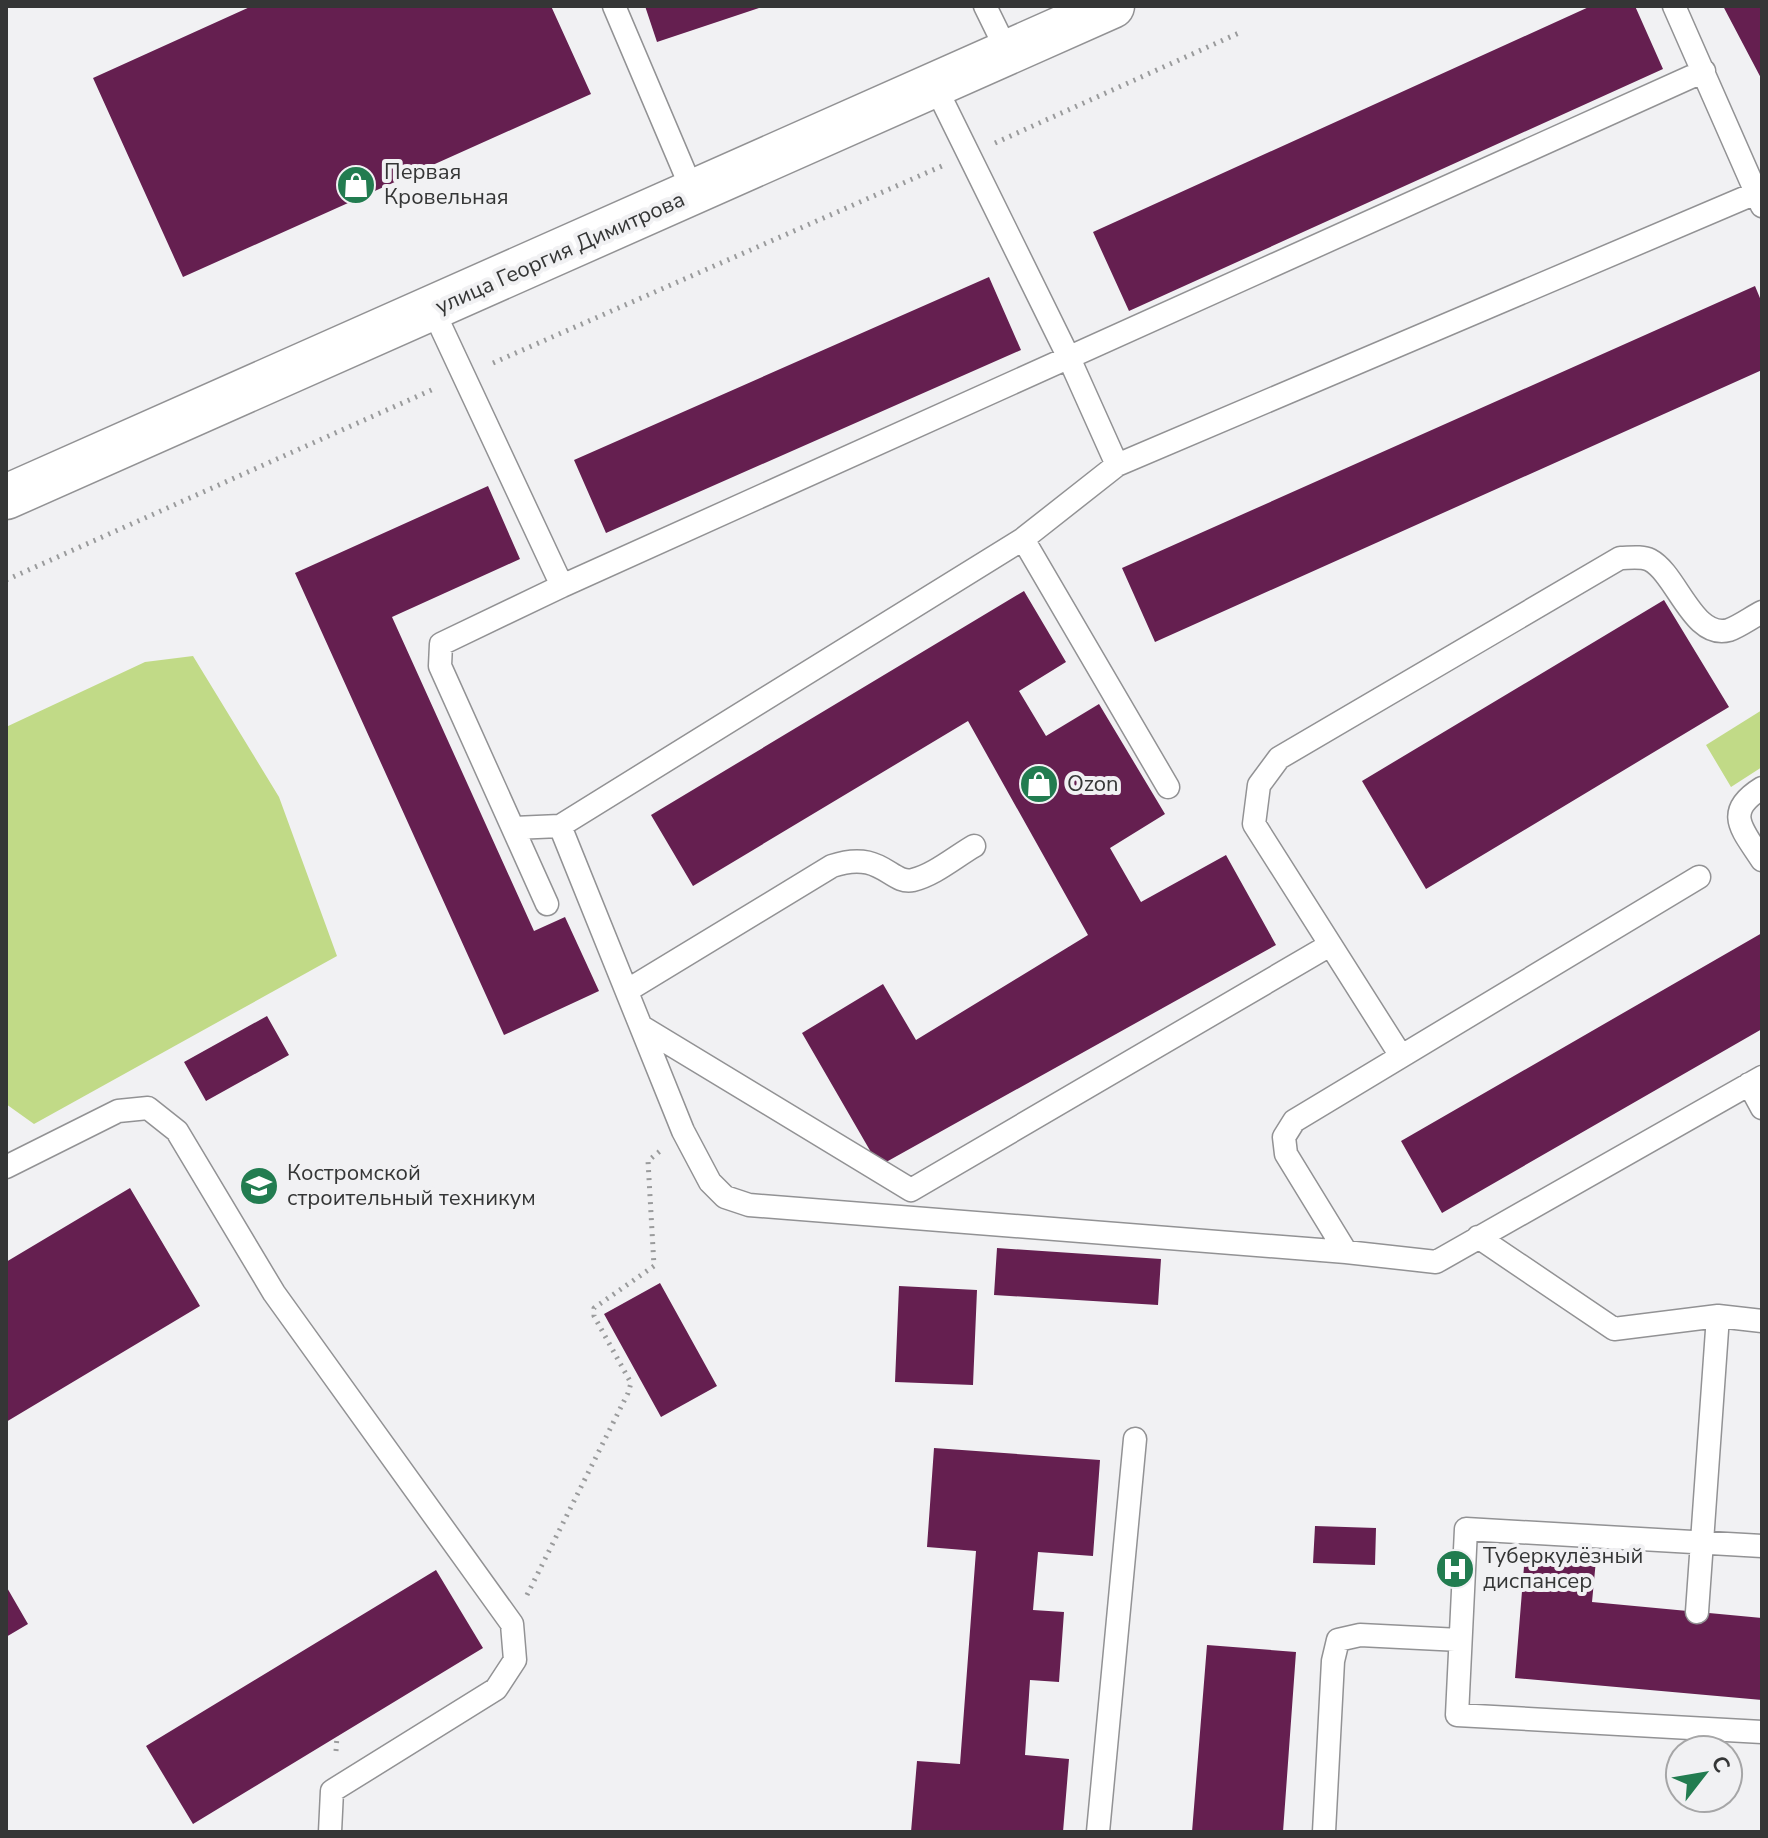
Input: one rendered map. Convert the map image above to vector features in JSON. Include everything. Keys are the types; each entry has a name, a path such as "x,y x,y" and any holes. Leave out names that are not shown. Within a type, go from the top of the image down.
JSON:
{"main road":[{"name":"улица Георгия Димитрова","path":"6,497 1112,6"}],"lane":[{"path":"614,6 693,192"},
{"path":"985,6 1008,53"},
{"path":"514,828 560,826 1023,539 1117,465 1759,200 1674,6"},
{"path":"547,904 440,666 441,644 562,586 1704,71"},
{"path":"935,86 1069,358 1117,465"},
{"path":"433,310 562,586"},
{"path":"1023,539 1168,787"},
{"path":"1401,1056 1254,824 1259,785 1279,758 1620,558 1647,558 1665,570 1691,612 1707,628 1727,631 1762,612"},
{"path":"1762,788 1745,798 1739,808 1740,824 1762,860"},
{"path":"560,826 683,1131 710,1182 725,1197 749,1205 1346,1252 1436,1262 1756,1081 1762,1108"},
{"path":"628,990 832,866 851,859 868,860 885,867 897,879 911,881 974,846"},
{"path":"1346,1252 1286,1154 1284,1137 1294,1121 1699,877"},
{"path":"911,1190 1330,945"},
{"path":"642,1027 911,1190 949,1221"},
{"path":"6,1167 118,1111 148,1108 177,1131 274,1293 512,1624 515,1660 496,1689 332,1791 330,1832"},
{"path":"1478,1237 1614,1329 1718,1316 1762,1321"},
{"path":"1697,1612 1718,1316"},
{"path":"1098,1832 1135,1439"},
{"path":"1762,1546 1466,1529 1457,1715 1762,1732"},
{"path":"1324,1832 1333,1661 1338,1640 1360,1635 1460,1640"}],"path":[{"path":"6,580 1241,32"},
{"path":"512,1624 628,1393 631,1383 594,1316 594,1308 654,1266 648,1161 683,1131"}],"green space":[{"path":"193,656 279,797 337,956 34,1124 6,1104 6,727 145,662"},
{"path":"1762,710 1762,767 1731,787 1706,745"}],"building":[{"path":"252,6 551,6 591,94 183,277 93,78"},
{"path":"645,6 761,6 762,7 657,42"},
{"path":"1591,6 1635,6 1663,69 1129,311 1093,232"},
{"path":"1723,6 1762,6 1762,80"},
{"path":"989,277 1021,350 606,533 574,460"},
{"path":"1755,286 1762,303 1762,370 1155,642 1122,568"},
{"path":"488,486 520,559 392,617 534,931 565,917 599,991 504,1035 295,573"},
{"path":"1024,591 1066,662 1019,691 1046,736 1099,704 1165,814 1110,848 1141,902 1226,855 1276,945 879,1166 802,1033 883,984 916,1040 1088,935 968,721 693,886 651,815"},
{"path":"1664,600 1729,707 1426,889 1362,781"},
{"path":"1762,933 1762,1029 1442,1213 1401,1141"},
{"path":"267,1016 289,1055 206,1101 184,1062"},
{"path":"130,1188 200,1306 6,1422 6,1262"},
{"path":"997,1248 1161,1259 1158,1305 994,1295"},
{"path":"660,1283 717,1386 661,1417 604,1314"},
{"path":"899,1286 977,1290 973,1385 895,1382"},
{"path":"934,1448 1100,1460 1093,1556 1038,1552 1033,1610 1064,1612 1059,1682 1030,1680 1025,1755 1069,1759 1063,1832 911,1832 917,1761 960,1764 976,1551 927,1547"},
{"path":"1315,1526 1376,1528 1375,1565 1313,1563"},
{"path":"1525,1554 1596,1560 1592,1602 1762,1618 1762,1700 1515,1678"},
{"path":"436,1570 483,1648 193,1824 146,1746"},
{"path":"6,1586 28,1624 6,1637"},
{"path":"1207,1645 1296,1652 1283,1832 1192,1832"}],"place":[{"name":"Первая Кровельная","path":"356,185"},
{"name":"Ozon","path":"1039,784"},
{"name":"Костромской строительный техникум","path":"259,1186"},
{"name":"Туберкулёзный диспансер","path":"1455,1569"}]}
